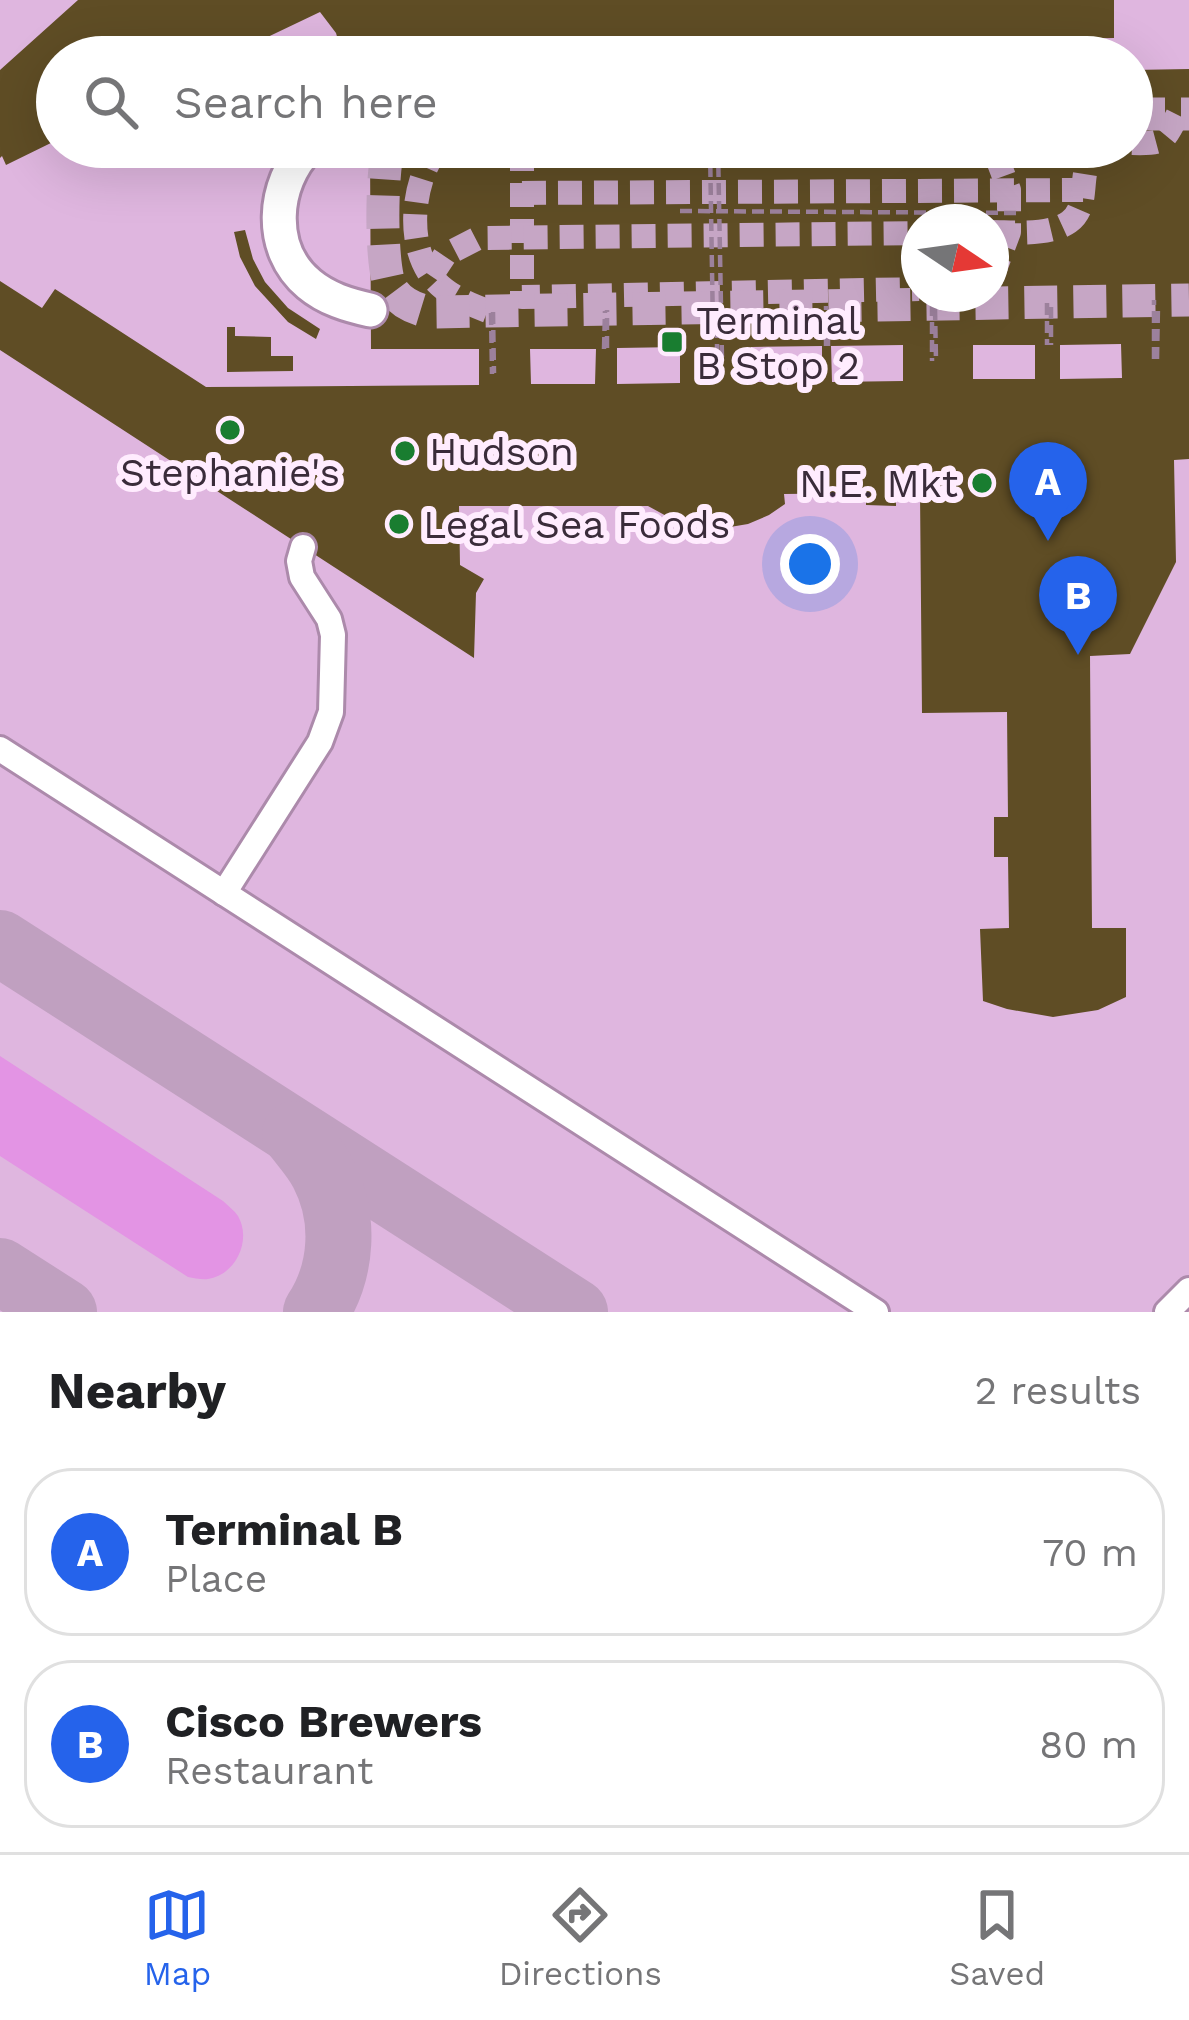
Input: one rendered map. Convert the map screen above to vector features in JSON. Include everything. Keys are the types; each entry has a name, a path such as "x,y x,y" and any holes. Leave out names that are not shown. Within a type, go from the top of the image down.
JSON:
{"main road":[{"path":"292,168 280,201 285,252 305,282 318,291 370,310"}],"lane":[{"path":"224,893 320,742 331,716 332,626 302,577 303,547"},
{"path":"0,748 876,1312"},
{"path":"1167,1312 1189,1290"}],"path":[{"path":"710,168 713,330"},
{"path":"717,308 719,359 718,168"},
{"path":"680,211 1020,214"},
{"path":"1155,359 1156,303"},
{"path":"1049,305 1049,345"},
{"path":"827,308 827,346"},
{"path":"606,311 606,348"},
{"path":"492,312 493,374"},
{"path":"934,312 934,360"}],"shaded area":[{"path":"0,0 1189,0 1189,1312 0,1312"},
{"path":"0,1056 223,1201 242,1225 242,1245 233,1264 218,1276 188,1277 0,1156"}],"building":[{"path":"78,0 1114,0 1114,36 337,36 320,12 270,36 38,36"},
{"path":"36,38 36,150 6,165 0,158 0,70"},
{"path":"1189,69 1189,459 1174,460 1176,562 1130,654 1090,656 1092,928 1126,928 1126,997 1098,1010 1053,1017 983,1001 980,929 1009,928 1008,857 994,857 994,817 1008,817 1007,712 922,713 920,492 896,493 896,506 866,505 866,493 784,494 785,504 769,515 718,529 681,524 648,506 459,506 460,565 484,579 476,593 474,658 0,350 0,281 42,308 55,289 206,387 479,385 479,349 371,349 370,168 1153,168 1153,70","holes":["1121,344 1122,378 1060,379 1060,345","903,345 903,381 832,382 831,346","973,345 1035,345 1035,379 973,379","822,346 822,382 751,382 751,347","680,347 680,383 617,384 617,348","530,349 596,349 595,384 531,384"]},
{"path":"245,230 265,282 288,308 320,329 316,339 288,322 255,286 234,232"},
{"path":"227,327 235,327 235,336 271,337 271,356 293,356 293,371 227,372"}],"taxiway":[{"path":"0,943 575,1312"},
{"path":"295,1134 323,1173 338,1226 332,1279 316,1312"},
{"path":"0,1271 64,1312"}],"tunnel":[{"path":"1153,114 1189,114"},
{"path":"1153,142 1162,139 1178,114"},
{"path":"385,168 387,277 403,301 430,312 1189,300"},
{"path":"426,168 415,229 423,263 458,298 490,312"},
{"path":"522,168 522,297 901,289"},
{"path":"1001,168 1009,204"},
{"path":"1009,233 1042,231 1069,222 1081,205 1086,168"},
{"path":"522,193 1083,190"},
{"path":"431,276 445,255 478,238 901,233"}],"place":[{"name":"Terminal B Stop 2","path":"672,342"},
{"name":"Stephanie's","path":"230,430"},
{"name":"Hudson","path":"405,451"},
{"name":"N.E. Mkt","path":"982,483"},
{"name":"Legal Sea Foods","path":"399,524"},
{"name":"Terminal B","path":"1048,541"},
{"name":"Cisco Brewers","path":"1078,655"}]}
